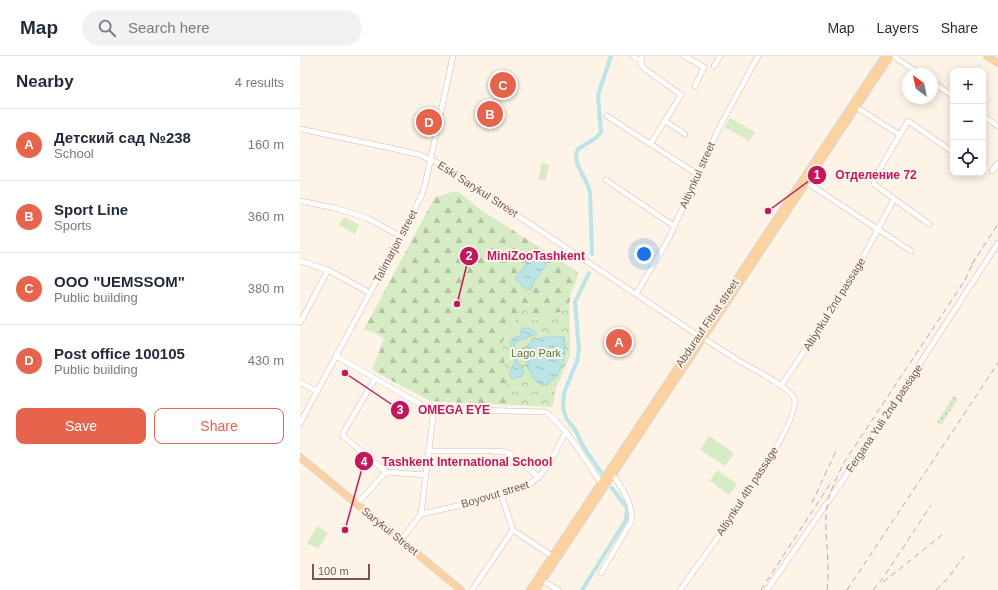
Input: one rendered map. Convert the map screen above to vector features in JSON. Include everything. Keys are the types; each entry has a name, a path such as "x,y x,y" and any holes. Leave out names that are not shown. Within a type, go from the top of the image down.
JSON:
{"main road":[{"name":"Abdurauf Fitrat street","path":"530,590 554,558 603,483 610,476 854,106 884,56"},
{"name":"Abdurauf Fitrat street","path":"854,106 891,56"},
{"path":"988,56 998,63"},
{"name":"Sarykul Street","path":"300,457 461,590"},
{"name":"Abdurauf Fitrat street","path":"536,590 554,558"}],"street":[{"name":"Talimarjon street","path":"300,423 423,191 453,56"},
{"path":"632,56 642,59 641,65 646,70 681,95 651,143"},
{"path":"684,56 704,67 695,86"},
{"path":"714,66 720,56"},
{"name":"Altiynkul street","path":"636,294 651,270 674,226 720,126 758,56"},
{"path":"891,56 910,68"},
{"path":"938,86 950,94"},
{"path":"854,106 900,135"},
{"path":"607,116 698,174"},
{"path":"986,118 998,126"},
{"path":"665,121 685,134"},
{"path":"929,224 874,183 874,179 908,121 950,150"},
{"name":"Eski Sarykul Street","path":"300,129 395,149 430,159 440,164 701,337"},
{"path":"992,171 998,163"},
{"path":"606,180 674,226"},
{"path":"805,180 911,251"},
{"name":"Altiynkul 2nd passage","path":"781,386 845,290 894,199"},
{"path":"300,201 335,208 367,218 400,236"},
{"name":"Fergana Yuli 2nd passage","path":"767,590 867,445 998,243"},
{"path":"300,261 328,270 370,293"},
{"path":"300,322 328,270"},
{"path":"300,306 306,310"},
{"name":"Altiynkul 4th passage","path":"680,590 772,455 780,441 795,406 793,398 781,386 701,337"},
{"path":"336,356 426,407 434,409 546,412 566,431 603,483"},
{"path":"375,379 343,433 343,436 386,472 426,475"},
{"path":"300,382 317,392"},
{"path":"401,540 421,514 434,409"},
{"name":"Boyovut street","path":"421,514 527,486 539,477 552,458 566,431"},
{"path":"429,452 507,452 539,477"},
{"path":"357,504 386,472"},
{"path":"601,573 631,522 632,515 630,506 618,483 610,476"},
{"path":"501,494 513,530 554,558"},
{"path":"472,590 513,530"},
{"path":"542,580 558,590"}],"green space":[{"path":"730,118 755,132 749,141 725,127"},
{"path":"542,163 549,165 545,181 538,179"},
{"path":"457,191 481,210 578,272 570,296 570,355 556,388 552,407 430,401 372,370 384,338 364,329 435,197"},
{"path":"344,217 359,225 355,234 339,225"},
{"name":"Lago Park","path":"523,307 535,321 543,315 569,310 570,355 556,388 552,407 509,404 502,342"},
{"path":"954,396 958,399 941,425 937,422"},
{"path":"709,436 734,453 725,466 700,450"},
{"path":"717,470 737,484 729,495 710,481"},
{"path":"317,526 328,533 318,549 307,543"}],"water":[{"path":"536,252 544,260 546,265 535,280 531,289 527,290 516,280 516,277 525,267 531,254"},
{"path":"523,328 529,328 537,333 515,343 516,358 523,369 523,372 522,376 512,379 509,373 515,362 510,343 512,339 520,336"},
{"path":"548,337 564,337 565,351 559,371 551,381 545,385 538,383 533,377 524,358 524,352 531,342"}],"waterway":[{"path":"592,254 590,192 576,160 576,155 578,149 596,138 601,132 598,95 611,56"},
{"path":"589,273 575,302 579,350 577,361 564,393 563,408 566,418 576,431 583,446 602,474"},
{"path":"582,590 626,520 627,508 612,488"}],"railway":[{"path":"972,264 998,224"},
{"path":"827,590 828,568 826,512 829,496 843,464 965,280 975,259"},
{"path":"847,590 998,363"},
{"path":"812,503 836,451"},
{"path":"761,590 830,484"},
{"path":"873,590 883,578 931,505"},
{"path":"883,582 942,535"},
{"path":"936,590 948,578 964,556"}],"place":[{"name":"ООО \"UEMSSOM\"","path":"503,85"},
{"name":"Sport Line","path":"490,114"},
{"name":"Post office 100105","path":"429,122"},
{"name":"Отделение 72","path":"768,211"},
{"name":"MiniZooTashkent","path":"457,304"},
{"name":"Детский сад №238","path":"619,342"},
{"name":"OMEGA EYE","path":"345,373"},
{"name":"Tashkent International School","path":"345,530"}]}
